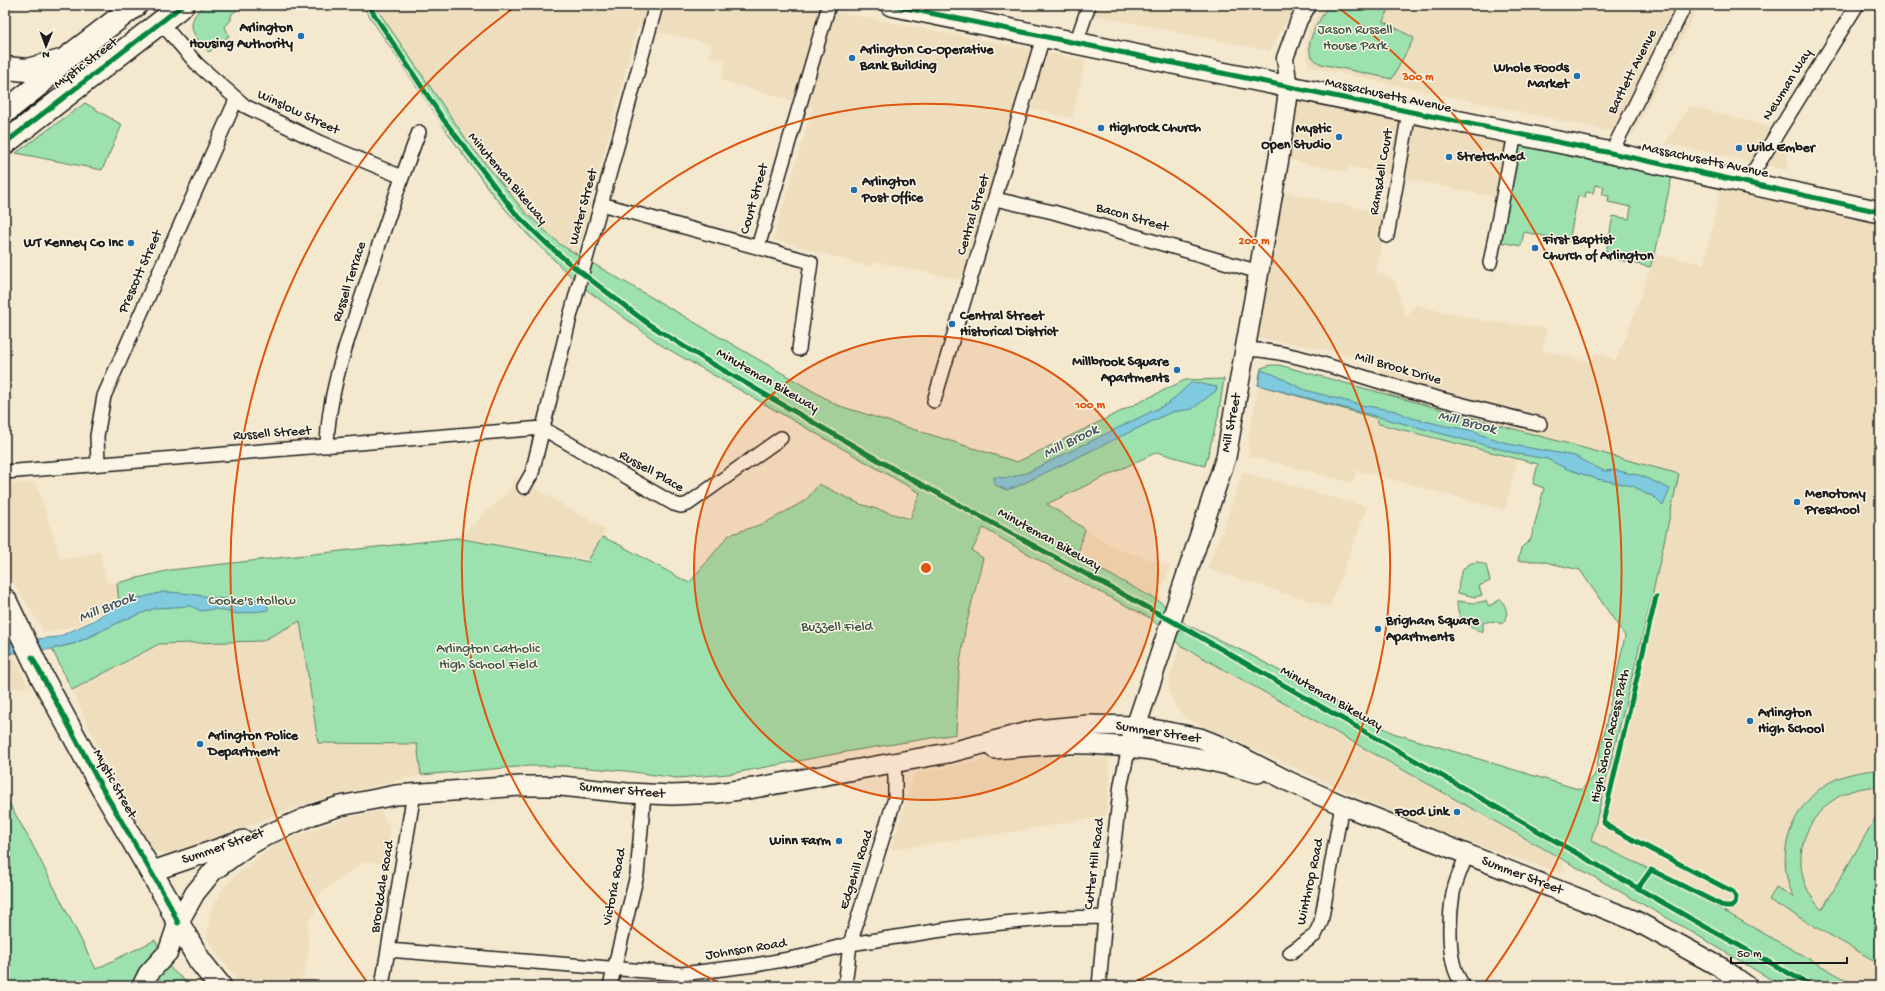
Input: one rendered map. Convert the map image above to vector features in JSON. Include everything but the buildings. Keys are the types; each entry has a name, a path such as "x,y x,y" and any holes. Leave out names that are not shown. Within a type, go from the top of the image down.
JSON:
{"highway":[{"name":"Mystic Street","path":"8,105 41,82 64,60 136,5"},
{"path":"139,5 161,22"},
{"name":"Mystic Street","path":"5,143 35,118 183,5"},
{"path":"5,68 26,70 64,60"},
{"name":"Mystic Street","path":"5,600 32,657 98,780 168,901 178,923 200,961 220,986"}],"main road":[{"name":"Massachusetts Avenue","path":"891,5 1409,113 1611,153 1880,212"},
{"name":"Mill Street","path":"1129,747 1226,457 1279,158 1289,88"},
{"path":"8,105 35,118"},
{"name":"Summer Street","path":"142,986 148,974 168,952 178,923 204,881 217,867 246,847 296,822 312,815 357,802 414,793 481,788 554,786 644,794 693,795 754,788 948,753 1043,729 1088,724 1136,726 1200,738 1220,746 1290,782 1342,805 1636,921 1715,964 1747,986"},
{"name":"Summer Street","path":"948,753 1057,744 1089,744 1129,747 1211,760 1290,782"},
{"name":"Summer Street","path":"150,872 296,822"}],"street":[{"name":"Water Street","path":"524,487 532,472 570,317 656,5"},
{"name":"Court Street","path":"601,204 758,247 829,5"},
{"path":"1076,43 1089,5"},
{"path":"1289,88 1285,58 1299,20 1308,5"},
{"name":"Bartlett Avenue","path":"1611,153 1685,5"},
{"name":"Newman Way","path":"1747,182 1857,5"},
{"name":"Winslow Street","path":"161,22 198,65 236,100 275,122 402,177"},
{"name":"Central Street","path":"934,402 1043,37"},
{"name":"Prescott Street","path":"98,463 97,447 99,424 104,396 236,100"},
{"name":"Ramsdell Court","path":"1387,236 1409,113"},
{"name":"Russell Terrace","path":"327,446 330,415 343,356 402,177 419,132"},
{"path":"1490,263 1515,134"},
{"name":"Bacon Street","path":"995,199 1053,212 1259,272"},
{"path":"758,247 812,262 799,349"},
{"name":"Mill Brook Drive","path":"1246,349 1262,350 1330,365 1384,383 1540,424"},
{"name":"Russell Street","path":"5,472 98,463 542,428"},
{"name":"Russell Place","path":"542,428 667,500 681,506 688,504 781,438"},
{"name":"Cutter Hill Road","path":"1099,986 1105,917 1121,784 1129,747"},
{"name":"Edgehill Road","path":"845,986 850,944 895,798 896,782 893,763"},
{"name":"Brookdale Road","path":"382,986 414,793"},
{"name":"Victoria Road","path":"610,986 637,875 644,794"},
{"name":"Winthrop Road","path":"1290,952 1315,935 1320,922 1342,805"},
{"path":"1464,986 1454,968 1451,950 1451,932 1453,893 1467,854"},
{"name":"Johnson Road","path":"388,950 665,973 696,973 800,957 850,944 1008,922 1054,918 1105,917"}],"shaded area":[{"path":"374,5 801,5 1086,60 1072,118 1023,106 970,282 878,262 869,267 773,239 813,107 721,80 726,60 709,57 712,44 637,27 577,256 545,231 525,212 498,180 471,146"},
{"path":"1097,5 1297,5 1269,51 1094,15"},
{"path":"1324,5 1480,5 1488,10 1491,5 1699,5 1632,136 1308,66 1306,48 1308,31"},
{"path":"1289,88 1515,134 1503,199 1348,166 1347,172 1279,158"},
{"path":"1690,106 1768,126 1786,149 1788,170 1665,143"},
{"name":"Arlington High School","path":"1723,177 1880,211 1880,986 1857,986 1651,870 1591,842 1651,601 1678,474 1372,393 1381,365 1334,351 1248,336 1274,190 1388,214 1376,271 1395,281 1406,318 1415,305 1484,321 1547,328 1543,350 1590,362 1595,352 1616,360 1635,313 1655,254 1704,264"},
{"path":"1258,385 1376,418 1379,424 1517,461 1505,510 1357,470 1353,483 1249,456 1248,443"},
{"path":"1242,472 1367,507 1330,607 1207,569 1231,507"},
{"path":"516,477 606,530 589,559 457,538 509,492"},
{"path":"36,482 61,560 100,552 107,582 117,583 119,602 78,625 45,633 5,570 5,485"},
{"path":"1085,529 1116,548 1170,566 1159,601 1077,557"},
{"path":"300,621 318,743 417,744 421,775 330,796 283,812 171,857 151,849 97,745 72,690 159,644 262,641"},
{"path":"5,637 28,687 5,689"},
{"path":"1180,645 1563,861 1565,870 1560,873 1429,829 1186,718 1175,706 1169,691 1170,677"},
{"path":"1054,753 1108,757 1110,775 1106,816 1007,833 891,849 915,773 1014,754"},
{"path":"381,811 389,828 390,847 386,863 364,862 319,894 314,914 307,925 309,948 305,972 296,986 243,986 217,955 207,937 210,912 224,887 243,869 274,845 341,819"}],"green space":[{"path":"205,5 242,5 231,15 231,20 225,27 229,36 209,52 194,35 192,29 194,17"},
{"path":"362,5 374,5 471,146 525,212 561,245 837,405 1017,462 1185,380 1224,379 1218,417 1205,466 1157,452 1047,504 1085,529 1077,557 1159,601 1187,625 1249,654 1393,733 1581,790 1595,775 1625,636 1580,570 1541,561 1518,561 1521,548 1531,539 1544,488 1533,484 1538,464 1379,424 1376,418 1258,385 1261,368 1271,365 1279,365 1679,474 1651,601 1591,841 1651,870 1857,986 1782,986 1685,928 1180,645 1150,618 1044,563 983,528 972,551 983,558 965,630 959,671 956,734 851,751 729,774 677,778 626,771 564,766 529,766 421,775 417,744 318,743 300,621 262,641 159,644 72,690 52,649 76,643 98,633 119,604 117,583 170,570 457,538 590,562 589,559 602,537 618,544 689,583 729,535 765,523 806,500 819,484 860,504 910,519 920,493 661,345 579,284 528,235 493,195 452,139"},
{"path":"1046,5 1070,5 1069,10"},
{"name":"Jason Russell House Park","path":"1329,5 1391,5 1383,21 1414,38 1392,79 1321,64 1314,59 1310,52 1312,36"},
{"path":"85,103 122,125 102,170 16,153"},
{"path":"1515,134 1674,167 1655,254 1650,267 1605,257 1613,216 1629,219 1631,207 1608,202 1609,196 1602,195 1604,187 1595,185 1593,193 1586,192 1585,198 1578,196 1569,241 1524,232 1521,246 1495,241"},
{"path":"1478,562 1486,565 1490,581 1479,586 1482,595 1475,597 1458,593 1460,577 1464,568 1467,565"},
{"path":"1501,599 1507,612 1506,619 1501,624 1492,621 1483,623 1483,632 1467,625 1461,617 1457,607 1457,601 1474,603 1486,601 1489,606"},
{"path":"1880,770 1880,787 1857,789 1836,798 1820,812 1808,829 1802,849 1802,870 1808,891 1822,910 1880,810 1880,964 1769,900 1776,887 1794,897 1788,881 1785,864 1786,847 1790,831 1807,801 1820,789 1834,780 1844,776"},
{"path":"5,796 31,842 96,969 155,940 171,969 191,986 5,986"}],"water":[{"path":"1261,370 1275,375 1305,390 1361,405 1396,411 1412,418 1475,431 1482,435 1513,445 1575,456 1604,471 1614,470 1642,476 1670,489 1663,506 1653,496 1646,494 1633,486 1597,479 1567,469 1547,459 1518,454 1258,385"},
{"path":"1192,382 1217,387 1216,391 1192,409 1172,412 1018,486 1007,490 995,485 994,477 1008,478 1026,473 1169,403"},
{"path":"163,592 240,600 267,598 268,610 238,614 215,609 201,611 191,606 156,608 124,620 76,643 52,649 5,654 5,642 58,637 93,621 124,600"}],"cycle path":[{"path":"5,143 183,5"},
{"name":"Minuteman Bikeway","path":"368,5 443,119 516,214 569,263 647,323 704,359 897,471 1172,621 1695,921 1812,986"},
{"path":"891,5 1611,153 1880,212"},
{"name":"High School Access Path","path":"1638,888 1651,870 1725,907 1731,907 1735,904 1736,897 1733,892 1609,827 1603,822 1656,597"},
{"path":"32,657 101,786 168,901 178,923"}],"place":[{"name":"Arlington Housing Authority","path":"301,36"},
{"name":"Arlington Co-Operative Bank Building","path":"852,58"},
{"name":"Whole Foods Market","path":"1577,76"},
{"name":"Highrock Church","path":"1101,128"},
{"name":"Mystic Open Studio","path":"1339,137"},
{"name":"Wild Ember","path":"1739,148"},
{"name":"StretchMed","path":"1449,157"},
{"name":"Arlington Post Office","path":"854,190"},
{"name":"WT Kenney Co Inc","path":"131,243"},
{"name":"First Baptist Church of Arlington","path":"1535,248"},
{"name":"Central Street Historical District","path":"952,324"},
{"name":"Millbrook Square Apartments","path":"1177,370"},
{"name":"Menotomy Preschool","path":"1797,502"},
{"name":"Brigham Square Apartments","path":"1378,629"},
{"name":"Arlington High School","path":"1750,721"},
{"name":"Arlington Police Department","path":"200,744"},
{"name":"Food Link","path":"1457,812"},
{"name":"Winn Farm","path":"839,841"}],"water label":[{"name":"Mill Brook","path":"1467,423"},
{"name":"Mill Brook","path":"1071,442"},
{"name":"Mill Brook","path":"107,608"}],"park label":[{"name":"Cooke's Hollow","path":"252,601"},
{"name":"Buzzell Field","path":"837,627"},
{"name":"Arlington Catholic High School Field","path":"488,658"}]}
